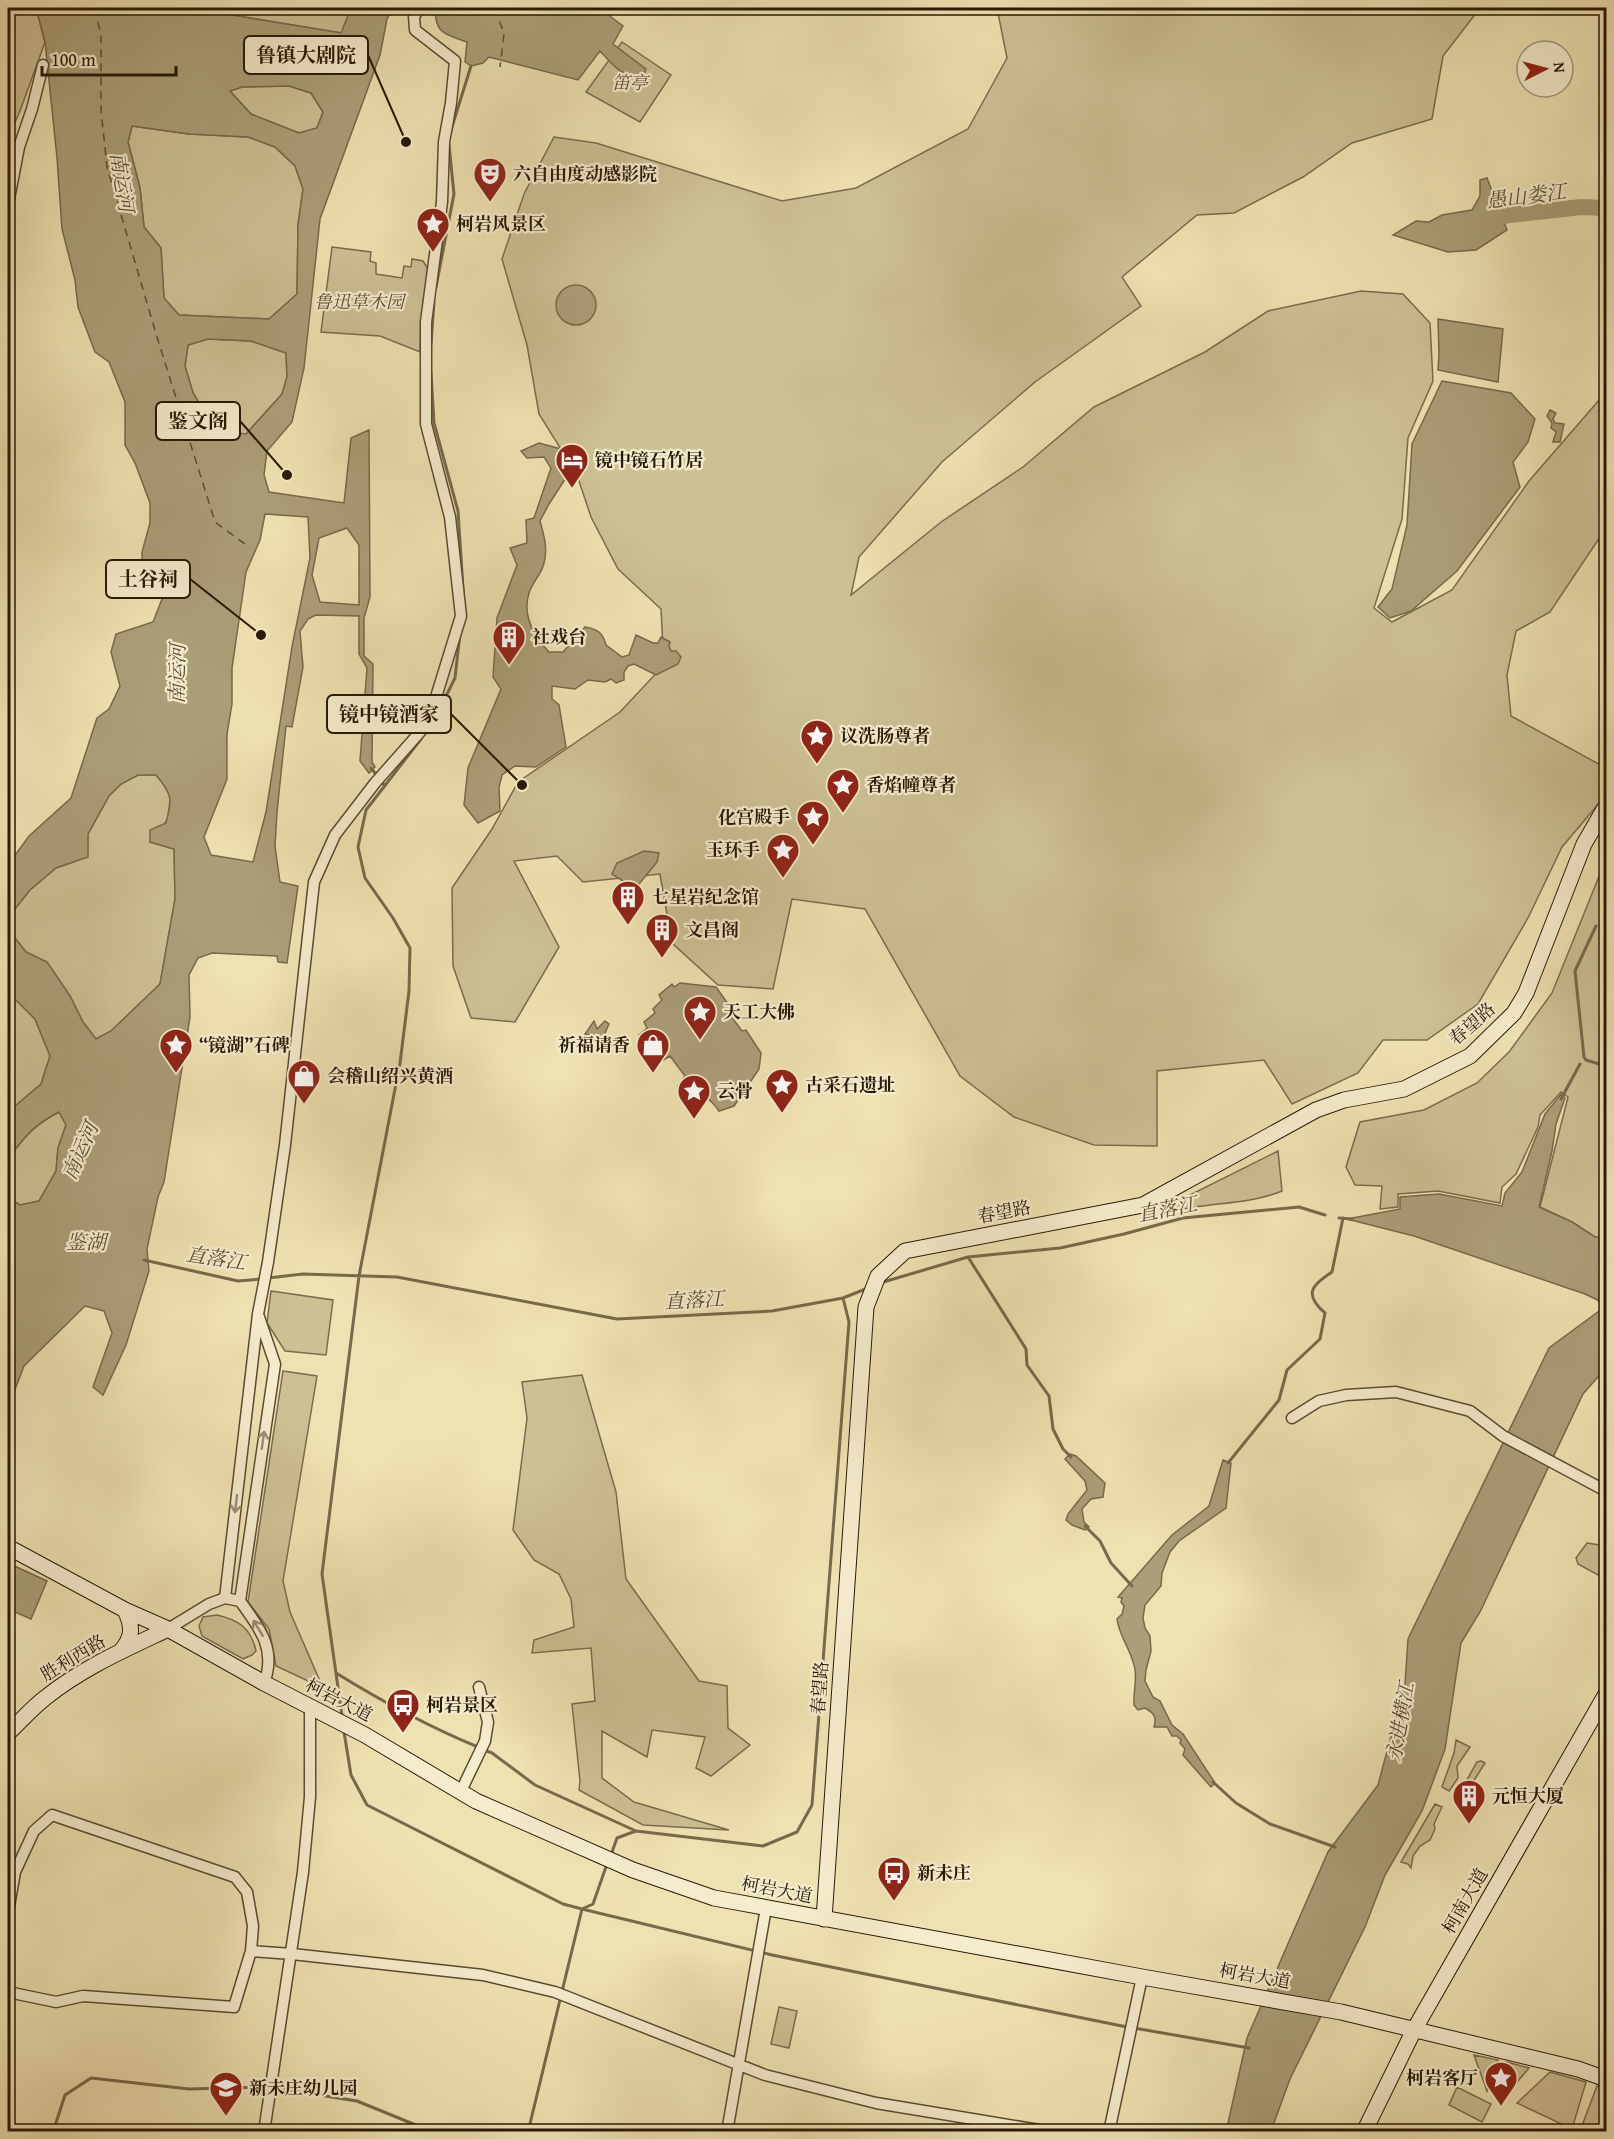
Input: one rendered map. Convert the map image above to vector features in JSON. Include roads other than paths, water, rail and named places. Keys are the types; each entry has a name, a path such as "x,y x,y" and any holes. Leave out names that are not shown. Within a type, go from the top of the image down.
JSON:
{"street":[{"path":"225,1598 258,1314 285,1145 314,882 335,835 428,723 461,616 450,517 426,424 426,322 442,201 444,142 455,61 415,30 414,16 420,8"},
{"path":"8,204 19,147 32,109 43,64"},
{"name":"春望路","path":"824,1919 866,1307 875,1284 905,1251 1143,1205 1316,1110 1344,1100 1404,1089 1470,1056 1514,1013 1526,993 1584,844 1606,806"},
{"path":"240,1601 275,1364 258,1314"},
{"path":"1292,1418 1319,1401 1346,1395 1396,1392 1470,1411 1503,1436 1606,1491"},
{"name":"柯岩大道","path":"8,1547 125,1610 168,1629 264,1683 365,1735 476,1801 633,1870 714,1898 1341,2012 1578,2069 1606,2079"},
{"path":"168,1629 194,1612 225,1598 240,1601 262,1632 267,1649 269,1669 264,1683"},
{"path":"105,1659 119,1652 129,1641 130,1625 125,1610"},
{"name":"胜利西路","path":"8,1733 44,1698 105,1659 168,1629"},
{"path":"461,1791 485,1740 488,1722 479,1687"},
{"name":"柯南大道","path":"1364,2132 1414,2030 1606,1694"},
{"path":"264,2132 303,1872 315,1710"},
{"path":"8,1911 9,1894 15,1872 34,1831 52,1815 235,1877 247,1892 253,1926 251,1951 234,2007 83,1996 56,2002 8,1992"},
{"path":"728,2132 766,1908"},
{"path":"251,1951 483,1975 575,1999 765,2075 876,2103 1051,2132"},
{"path":"1109,2132 1142,1977"}],"water":[{"name":"鉴湖","path":"36,8 189,8 341,33 351,8 393,8 387,19 380,55 320,219 304,368 292,422 267,451 264,475 269,492 344,503 351,438 369,430 370,597 364,618 364,656 373,664 372,762 375,767 369,773 360,761 367,668 359,654 359,616 316,615 308,619 300,631 303,667 292,727 286,726 277,812 275,846 280,882 298,886 287,963 278,962 277,956 212,953 198,958 189,975 190,1017 164,1182 158,1197 147,1249 149,1271 126,1345 103,1395 93,1387 112,1333 104,1311 85,1306 24,1366 8,1408 8,1198 20,1205 39,1201 56,1171 58,1148 66,1125 59,1112 43,1121 32,1131 10,1156 12,1169 8,1178 8,1112 41,1084 50,1056 35,1019 8,992 8,863 29,836 71,798 97,718 109,709 120,686 111,652 116,634 153,622 162,599 142,567 142,552 150,523 150,503 135,463 125,445 125,402 109,362 95,352 78,307 75,280 62,229 45,42","holes":["289,86 311,93 323,112 317,128 299,133 251,114 230,91 242,87","132,126 189,134 248,137 275,147 295,166 303,189 298,225 297,294 269,319 179,315 164,298 161,248 144,227 140,188 128,142","208,339 251,341 286,353 287,377 282,394 246,434 228,432 211,422 193,393 185,366 188,345","265,514 308,517 310,558 292,647 266,812 253,862 211,855 204,837 227,779 227,734 232,704 232,668 246,572 260,540","347,528 359,545 359,605 320,602 312,575 319,538","138,775 156,775 166,787 170,797 166,823 150,830 150,842 174,849 175,899 160,984 111,1031 96,1039 83,1022 70,996 47,962 26,952 11,933 10,915 30,890 56,868 88,857 88,834 109,796 121,784"]},
{"path":"435,8 599,8 623,26 613,44 646,69 642,79 628,75 614,66 600,51 578,80 489,57 483,63 471,66 465,62 467,42 439,28"},
{"path":"1487,178 1507,230 1476,250 1448,252 1393,235 1416,221 1429,222 1442,215 1472,210 1480,196 1480,180"},
{"path":"576,285 590,291 596,305 590,319 576,325 562,319 556,305 562,291"},
{"path":"1438,319 1503,329 1498,382 1438,370"},
{"path":"1442,381 1511,393 1535,419 1528,442 1513,462 1520,487 1457,571 1411,611 1390,618 1378,607 1392,589 1407,525 1412,444"},
{"path":"1550,410 1556,413 1553,419 1555,423 1564,424 1560,442 1553,442 1556,432 1551,428 1552,423 1547,416"},
{"path":"539,443 576,453 566,478 540,521 546,552 543,567 532,585 527,601 528,617 534,633 549,652 563,652 585,627 593,629 599,632 606,645 622,657 629,655 636,635 653,643 658,643 661,637 670,642 671,651 676,651 681,657 678,664 656,675 634,664 628,666 624,672 624,680 616,683 611,679 605,682 588,680 575,689 552,686 552,699 559,705 566,747 536,767 515,766 502,775 499,787 500,811 478,823 464,805 468,768 501,689 493,677 497,618 517,565 510,548 527,543 526,520 534,518 551,468 544,457 527,458 521,451"},
{"path":"644,851 659,853 657,862 635,889 612,874 617,863"},
{"path":"680,983 716,987 731,1008 728,1012 742,1031 746,1030 761,1053 759,1069 734,1106 719,1111 706,1098 698,1096 688,1098 678,1086 685,1076 670,1056 660,1062 639,1035 647,1028 644,1022 655,1013 653,1009 662,1000 659,995 672,984 674,987"},
{"path":"594,1021 597,1029 605,1021 609,1024 600,1044 594,1036 585,1034"},
{"path":"1561,1094 1565,1098 1556,1124 1539,1207 1572,1222 1595,1237 1606,1238 1606,1304 1585,1294 1414,1236 1347,1219 1400,1209 1400,1197 1439,1194 1502,1206 1505,1193 1522,1172 1545,1114"},
{"name":"永进横江","path":"1606,1306 1606,1368 1583,1394 1480,1612 1461,1643 1445,1749 1422,1811 1385,1875 1365,1927 1290,2079 1271,2131 1226,2132 1247,2038 1328,1852 1378,1785 1405,1684 1408,1639 1549,1348"},
{"path":"1070,1454 1076,1456 1105,1483 1103,1497 1091,1499 1082,1509 1084,1522 1089,1527 1085,1530 1066,1520 1068,1514 1087,1490 1085,1481 1065,1459"},
{"path":"1223,1460 1231,1463 1226,1508 1179,1541 1170,1552 1162,1573 1161,1586 1145,1605 1143,1618 1150,1636 1151,1651 1145,1681 1153,1697 1160,1701 1172,1725 1183,1734 1215,1783 1211,1787 1183,1755 1185,1749 1180,1743 1181,1740 1177,1736 1172,1736 1167,1727 1154,1727 1153,1714 1145,1708 1138,1710 1134,1705 1135,1670 1117,1619 1122,1614 1124,1606 1121,1602 1122,1598 1118,1597 1172,1535 1209,1506"},
{"path":"8,1563 47,1581 31,1619 8,1609"}],"waterway":[{"path":"451,130 471,66"},
{"path":"436,287 454,194 449,145"},
{"name":"愚山娄江","path":"1480,222 1492,217 1581,207 1606,208"},
{"path":"431,344 434,302"},
{"path":"431,374 434,423 458,511 464,604"},
{"path":"432,724 455,678 460,634"},
{"path":"342,1716 322,1574 359,1276 400,1063 409,991 410,948 393,918 365,878 358,847 366,810 421,739"},
{"path":"371,768 385,786"},
{"path":"1596,926 1575,971 1584,1057 1586,1060 1606,1066"},
{"path":"1561,1099 1580,1064"},
{"name":"直落江","path":"880,1283 968,1257 1060,1248 1183,1218 1299,1207 1325,1215"},
{"name":"直落江","path":"1339,1218 1352,1219"},
{"path":"1228,1463 1279,1400 1287,1370 1320,1339 1325,1313 1312,1295 1319,1281 1332,1272 1343,1218"},
{"path":"968,1257 1026,1349 1027,1365 1049,1396 1053,1429 1063,1449 1071,1457"},
{"name":"直落江","path":"144,1260 238,1281 261,1279"},
{"name":"直落江","path":"268,1278 303,1274 397,1277 617,1319 772,1311 843,1298 868,1288"},
{"path":"611,1855 617,1838 636,1831 763,1846 797,1832 812,1805 849,1322 843,1298"},
{"path":"1085,1526 1100,1541 1111,1563 1132,1586"},
{"path":"336,1673 406,1713 478,1747"},
{"path":"344,1732 351,1775 367,1805 563,1904 582,1909 593,1904 607,1864"},
{"path":"484,1750 492,1753 535,1785 636,1831"},
{"path":"1213,1782 1236,1803 1270,1824 1335,1847"},
{"path":"528,2132 582,1909 772,1955 1127,2027"},
{"path":"1134,2028 1249,2048"},
{"path":"53,2132 65,2095 91,2078 189,2089 267,2087"},
{"path":"274,2088 357,2101 433,2132"}],"place":[{"name":"鲁镇大剧院","path":"406,142"},
{"name":"六自由度动感影院","path":"490,203"},
{"name":"柯岩风景区","path":"433,253"},
{"name":"鉴文阁","path":"287,475"},
{"name":"镜中镜石竹居","path":"572,489"},
{"name":"土谷祠","path":"261,635"},
{"name":"社戏台","path":"509,666"},
{"name":"议洗肠尊者","path":"817,765"},
{"name":"镜中镜酒家","path":"522,785"},
{"name":"香焰幢尊者","path":"843,814"},
{"name":"化宫殿手","path":"813,846"},
{"name":"玉环手","path":"783,879"},
{"name":"七星岩纪念馆","path":"628,926"},
{"name":"文昌阁","path":"662,959"},
{"name":"天工大佛","path":"700,1041"},
{"name":"“镜湖”石碑","path":"176,1074"},
{"name":"祈福请香","path":"653,1074"},
{"name":"会稽山绍兴黄酒","path":"304,1105"},
{"name":"古采石遗址","path":"782,1114"},
{"name":"云骨","path":"694,1120"},
{"name":"柯岩景区","path":"403,1734"},
{"name":"元恒大厦","path":"1469,1825"},
{"name":"新未庄","path":"894,1902"},
{"name":"柯岩客厅","path":"1501,2107"},
{"name":"新未庄幼儿园","path":"226,2117"}],"park label":[{"name":"笛亭","path":"630,83"},
{"name":"鲁迅草木园","path":"359,302"}],"water label":[{"name":"南运河","path":"122,182"},
{"name":"南运河","path":"177,674"},
{"name":"南运河","path":"80,1151"}]}
